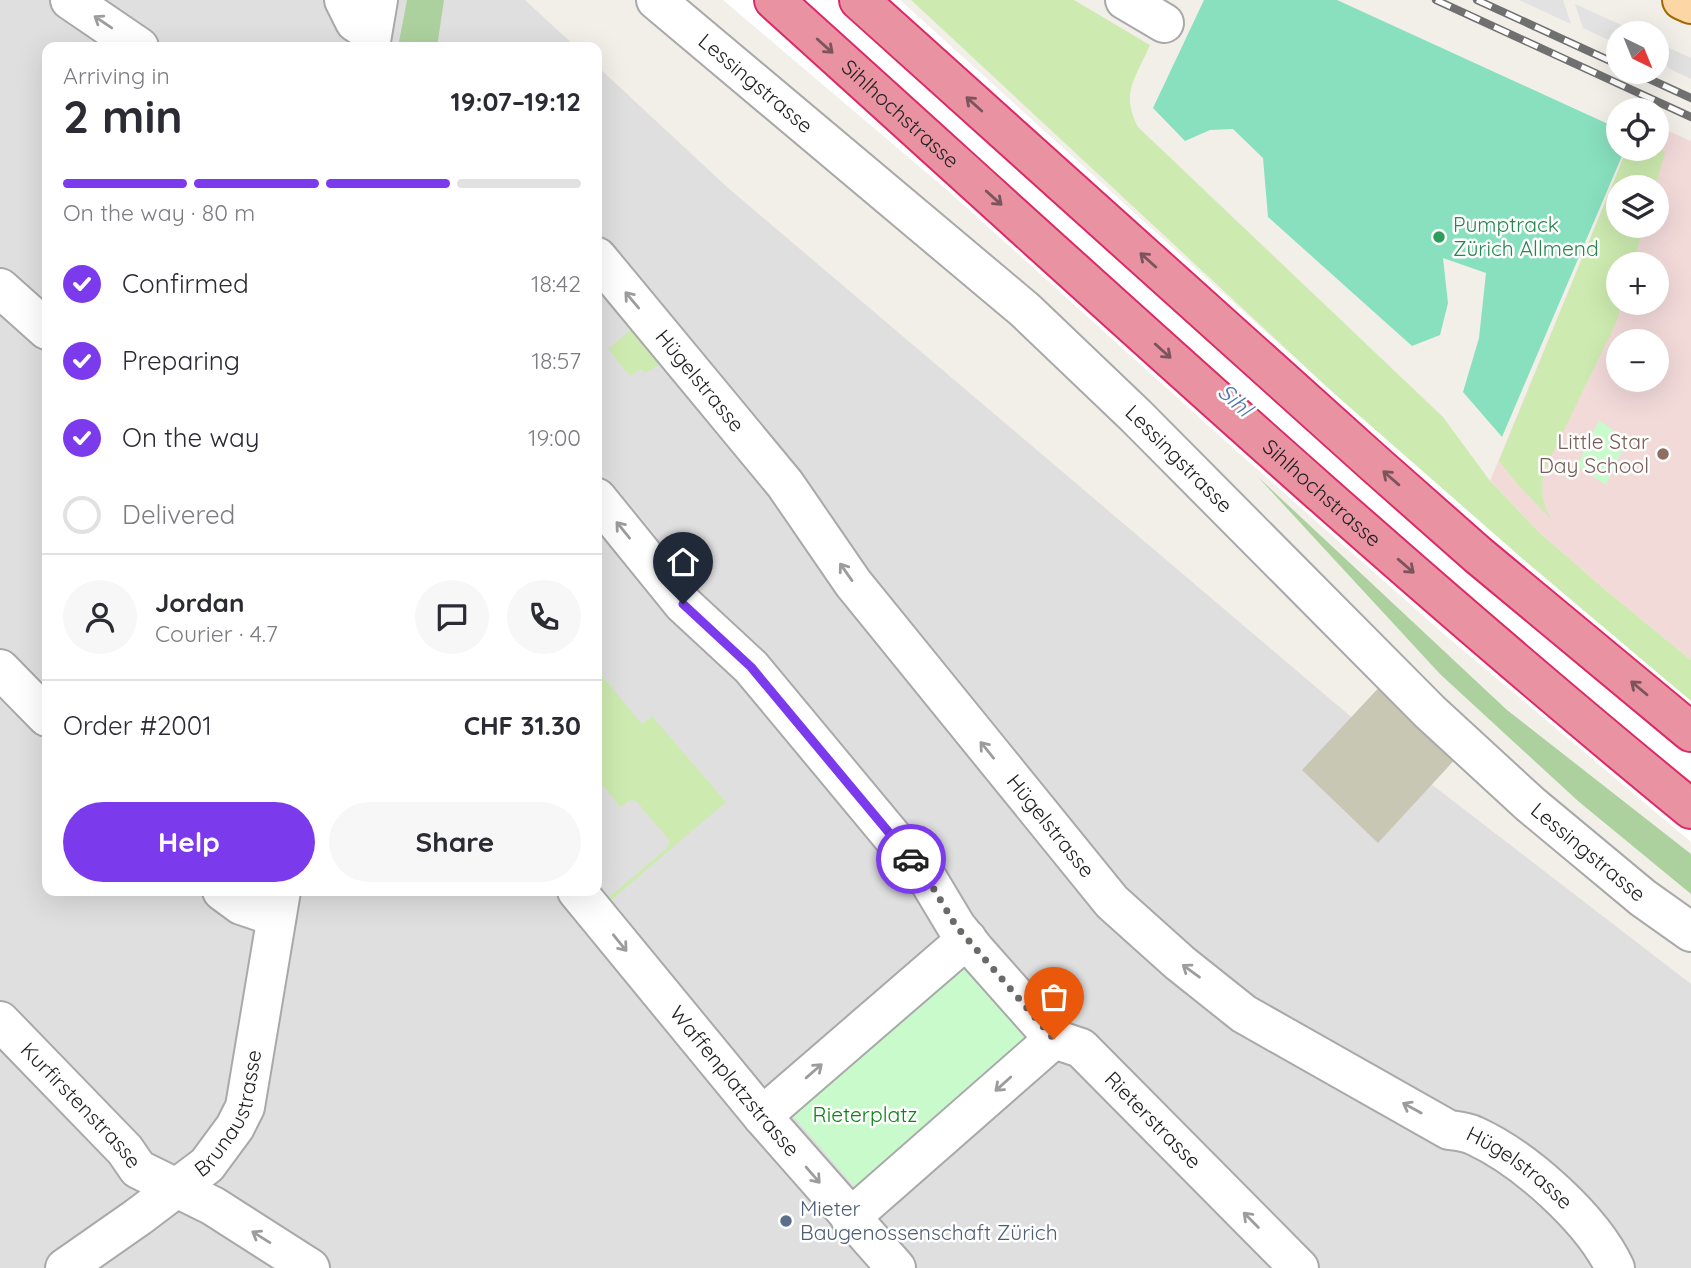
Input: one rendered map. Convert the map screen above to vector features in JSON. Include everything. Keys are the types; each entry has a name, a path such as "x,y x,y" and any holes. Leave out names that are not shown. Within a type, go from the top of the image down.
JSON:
{"highway":[{"name":"Sihlhochstrasse","path":"775,0 1155,344 1447,603 1691,808"},
{"path":"859,0 1406,491 1691,732"}],"main road":[{"path":"1682,0 1691,4"}],"street":[{"path":"70,0 132,42"},
{"path":"344,0 355,22 373,27"},
{"name":"Lessingstrasse","path":"656,0 1025,310 1136,416 1430,712 1530,804 1643,898 1691,932"},
{"path":"1125,0 1164,23"},
{"name":"Hügelstrasse","path":"602,263 785,484 861,593 1112,902 1180,963 1244,1014 1449,1130 1474,1135 1508,1155 1553,1189 1587,1225 1615,1268"},
{"path":"0,288 42,326"},
{"name":"Rieterstrasse","path":"602,504 683,604 751,667 929,881 956,926 1054,1039 1080,1048 1299,1268"},
{"path":"0,669 42,712"},
{"path":"229,896 241,905 278,904"},
{"name":"Waffenplatzstrasse","path":"581,896 762,1116 896,1268"},
{"name":"Brunaustrasse","path":"65,1268 207,1165 235,1127 245,1107 278,904"},
{"path":"762,1116 967,939"},
{"name":"Kurfirstenstrasse","path":"0,1021 125,1150 138,1169 212,1206 310,1268"},
{"path":"850,1218 1054,1039"}],"shaded area":[{"path":"0,0 525,0 571,42 42,42 42,896 602,896 602,71 727,187 1422,777 1691,984 1691,1268 0,1268"},
{"path":"1519,0 1563,0 1571,24"},
{"path":"1575,4 1613,21 1606,21 1606,39 1583,28"},
{"path":"1670,49 1691,58 1691,79 1670,69"},
{"path":"1669,131 1691,141 1691,660 1541,534 1490,481 1606,200 1606,238 1669,238 1669,175 1616,175 1622,161 1669,161"},
{"path":"602,470 704,592 697,598 602,484"},
{"path":"1384,682 1459,755 1378,843 1302,770"}],"green space":[{"path":"407,0 444,0 438,42 399,42"},
{"path":"911,0 1074,0 1150,45 1135,76 1130,94 1130,104 1138,127 1443,417 1490,481 1541,534 1691,660 1691,704 1581,623"},
{"name":"Pumptrack Zürich Allmend","path":"1204,0 1337,0 1606,123 1606,161 1620,161 1614,175 1606,175 1606,193 1502,437 1463,392 1479,338 1486,273 1443,258 1448,303 1440,335 1412,346 1268,217 1263,158 1233,129 1210,130 1185,141 1153,108"},
{"path":"1622,161 1662,161 1658,175 1616,175"},
{"path":"1606,200 1606,238 1641,238 1636,252 1606,252 1606,315 1618,315 1613,329 1606,329 1606,344 1545,469 1543,495 1552,520 1499,461"},
{"path":"633,328 663,363 645,373 641,369 630,376 608,349"},
{"path":"1599,420 1627,440 1606,485 1577,466"},
{"path":"1258,477 1507,710 1691,854 1691,894 1578,801 1440,674"},
{"path":"602,676 642,724 652,716 726,802 610,901 608,898 667,848 670,841 636,801 631,800 620,807 602,784"},
{"name":"Rieterplatz","path":"962,964 1032,1041 859,1192 788,1110"}],"pier":[{"path":"723,0 900,0 1322,383 1524,560 1691,701 1691,842 1445,635 947,190"}],"railway":[{"path":"1436,0 1691,117"},
{"path":"1477,0 1606,59"},
{"path":"1660,84 1691,98"}],"way so far":[{"path":"911,859 929,881 956,926 1054,1039"}],"place":[{"name":"Pumptrack Zürich Allmend","path":"1439,237"},
{"name":"Little Star Day School","path":"1663,454"},
{"name":"Mieter Baugenossenschaft Zürich","path":"786,1221"}],"route":[{"path":"683,604 751,667 911,859"}],"water label":[{"name":"Sihl","path":"1235,400"}]}
